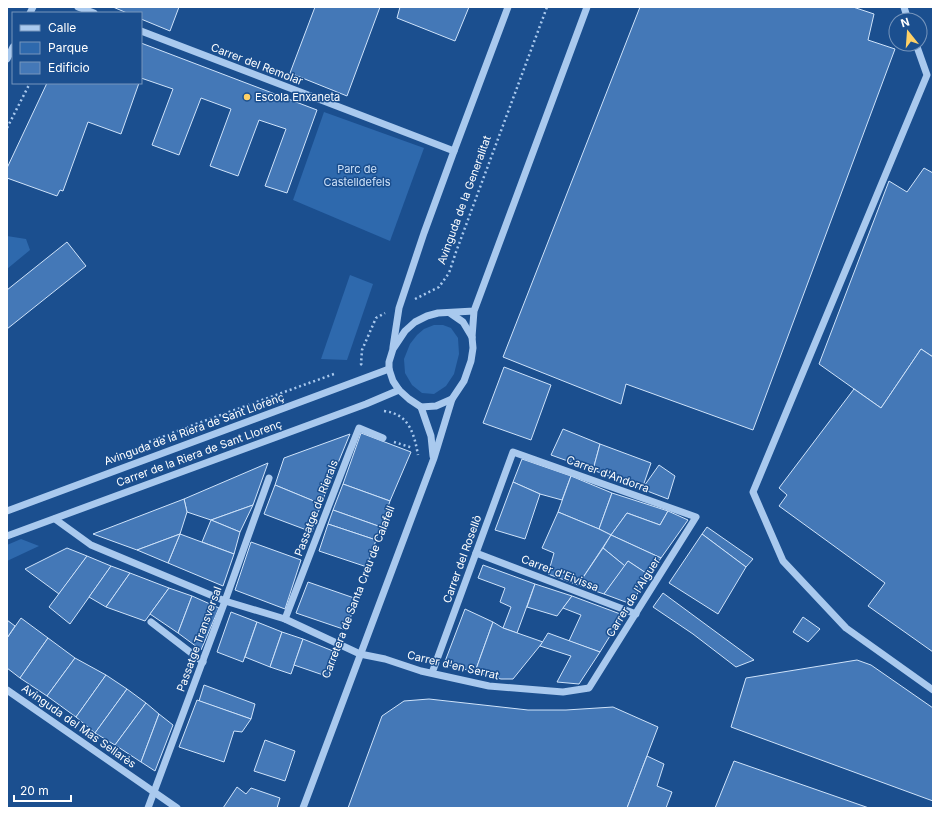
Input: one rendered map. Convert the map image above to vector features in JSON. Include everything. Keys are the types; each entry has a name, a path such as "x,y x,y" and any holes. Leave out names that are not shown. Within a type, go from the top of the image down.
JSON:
{"street":[{"path":"78,7 91,12"},
{"path":"508,7 424,233 398,308 389,369 393,381 399,390 421,407 436,406 452,399 464,381 471,361 473,348 472,337 474,310 587,7"},
{"name":"Carrer del Remolar","path":"142,31 454,151"},
{"path":"7,59 12,49"},
{"path":"919,52 927,75 753,492 783,562 846,628 933,690"},
{"path":"393,349 405,331 415,322 438,313 474,310"},
{"path":"450,312 463,322 472,337"},
{"name":"Avinguda de la Riera de Sant Llorenç","path":"7,511 389,369"},
{"name":"Carrer de la Riera de Sant Llorenç","path":"7,536 399,390"},
{"name":"Carretera de Santa Creu de Calafell","path":"303,808 434,458 452,399"},
{"name":"Carretera de Santa Creu de Calafell","path":"421,407 431,436 434,458"},
{"name":"Passatge de Rierals","path":"285,619 359,428 383,438"},
{"name":"Carrer d'Andorra","path":"513,452 696,517"},
{"name":"Carrer del Rosellò","path":"432,674 513,452"},
{"name":"Passatge Transversal","path":"148,808 226,601 270,478"},
{"name":"Carrer de l'Alguer","path":"589,688 696,517"},
{"name":"Carrer d'en Serrat","path":"55,519 92,545 226,601 285,619 360,654 385,659 432,674 489,686 563,692 589,688"},
{"name":"Carrer d'Eivissa","path":"476,554 636,614"},
{"path":"151,622 203,662"},
{"name":"Avinguda del Mas Sellarès","path":"7,690 177,808"}],"path":[{"name":"Avinguda de la Generalitat","path":"361,364 362,350 376,318 440,287 449,274 547,7"},
{"path":"7,128 29,84"},
{"path":"375,400 381,411 392,412 402,417 411,429 417,446 419,459"},
{"path":"383,438 413,448"}],"green space":[{"name":"Parc de Castelldefels","path":"324,112 424,148 390,241 293,200"},
{"path":"7,236 26,239 30,250 7,269"},
{"path":"350,275 373,284 347,360 321,359"},
{"path":"434,325 443,325 451,328 458,338 459,354 454,374 446,386 434,394 422,393 412,385 405,373 404,359 410,344 417,335 424,329"},
{"path":"21,539 39,546 7,561 7,545"}],"building":[{"path":"113,7 179,7 170,31 142,19 142,12 125,12"},
{"path":"315,7 380,7 347,96 290,73"},
{"path":"400,7 469,7 455,41 397,18"},
{"path":"640,7 853,7 874,14 868,40 888,47 888,52 894,52 753,430 626,384 621,404 503,357"},
{"path":"142,43 317,110 287,193 265,186 286,129 259,120 238,176 210,166 231,109 201,98 179,155 152,145 173,89 142,78"},
{"path":"47,84 139,84 121,134 88,122 63,191 60,190 57,196 7,178 7,168"},
{"path":"924,168 933,173 933,357 921,349 881,408 819,364 889,181 907,192"},
{"path":"67,242 86,266 7,329 7,290"},
{"path":"921,349 933,357 933,652 868,606 885,583 779,506 787,495 779,488 854,389 881,408"},
{"path":"504,367 551,385 531,440 483,423"},
{"path":"563,429 600,444 593,470 551,455"},
{"path":"361,433 411,452 390,501 343,484"},
{"path":"350,434 321,504 275,485 284,458"},
{"path":"600,444 651,463 642,489 593,470"},
{"path":"522,459 571,476 562,500 540,494 513,482"},
{"path":"268,463 253,505 211,520 187,512 184,499"},
{"path":"659,465 675,476 668,499 642,489"},
{"path":"571,476 612,493 599,529 558,512"},
{"path":"513,482 540,494 525,539 495,530"},
{"path":"343,484 390,501 381,527 333,510"},
{"path":"275,485 321,504 312,532 264,514"},
{"path":"612,493 668,511 660,525 627,513 611,535 599,529"},
{"path":"184,499 187,512 180,534 137,550 93,534"},
{"path":"253,505 240,532 211,520"},
{"path":"333,510 381,527 376,540 328,524"},
{"path":"668,511 688,520 661,558 611,535 627,513 660,525"},
{"path":"558,512 611,535 578,585 548,574 554,553 542,548"},
{"path":"211,520 240,532 234,554 202,542"},
{"path":"328,524 376,540 367,567 319,551"},
{"path":"707,527 753,559 746,567 702,534"},
{"path":"180,534 234,554 223,586 168,563"},
{"path":"180,534 168,563 137,550"},
{"path":"702,534 746,567 718,614 669,583"},
{"path":"611,535 661,558 649,575 628,561 625,566 603,548"},
{"path":"251,542 301,560 285,609 235,590"},
{"path":"67,548 87,556 59,594 25,569"},
{"path":"603,548 625,566 604,594 578,585"},
{"path":"87,556 111,566 70,624 49,607"},
{"path":"628,561 649,575 631,604 604,594"},
{"path":"483,565 535,584 517,633 503,628 511,607 500,602 505,588 478,578"},
{"path":"111,566 130,573 106,607 89,597"},
{"path":"130,573 169,588 145,621 106,607"},
{"path":"308,582 357,599 346,630 296,613"},
{"path":"535,584 572,596 557,616 527,607"},
{"path":"169,588 192,596 178,633 150,614"},
{"path":"663,593 754,660 736,667 693,634 653,607"},
{"path":"192,596 219,608 201,650 178,633"},
{"path":"572,596 623,615 600,652 569,641 581,615 563,608"},
{"path":"465,609 493,622 475,672 444,664"},
{"path":"231,612 257,622 243,662 217,652"},
{"path":"803,617 820,629 808,642 793,632"},
{"path":"21,618 48,638 20,678 7,668 7,638"},
{"path":"7,620 15,626 7,638"},
{"path":"257,622 282,632 270,667 245,657"},
{"path":"493,622 503,628 543,642 513,679 501,679 475,672"},
{"path":"282,632 303,639 291,674 270,667"},
{"path":"548,633 600,652 579,684 557,682 571,656 540,646"},
{"path":"48,638 75,658 47,696 20,678"},
{"path":"303,639 338,653 329,677 294,665"},
{"path":"75,658 106,675 76,717 47,696"},
{"path":"857,660 871,665 933,708 933,801 731,727 746,678"},
{"path":"106,675 127,689 95,733 76,717"},
{"path":"204,685 255,704 251,719 199,701"},
{"path":"127,689 146,703 115,745 95,733"},
{"path":"429,699 528,710 566,710 613,707 658,727 627,808 348,808 382,716 404,701"},
{"path":"197,700 251,719 242,732 234,731 224,762 179,747"},
{"path":"146,703 159,714 141,762 115,745"},
{"path":"159,714 173,725 155,771 141,762"},
{"path":"265,740 295,751 285,781 254,771"},
{"path":"647,756 664,764 657,786 672,792 666,808 627,808"},
{"path":"734,761 869,808 715,808"},
{"path":"237,787 246,794 251,788 280,798 277,808 223,808"}],"place":[{"name":"Escola Enxaneta","path":"247,97"}]}
